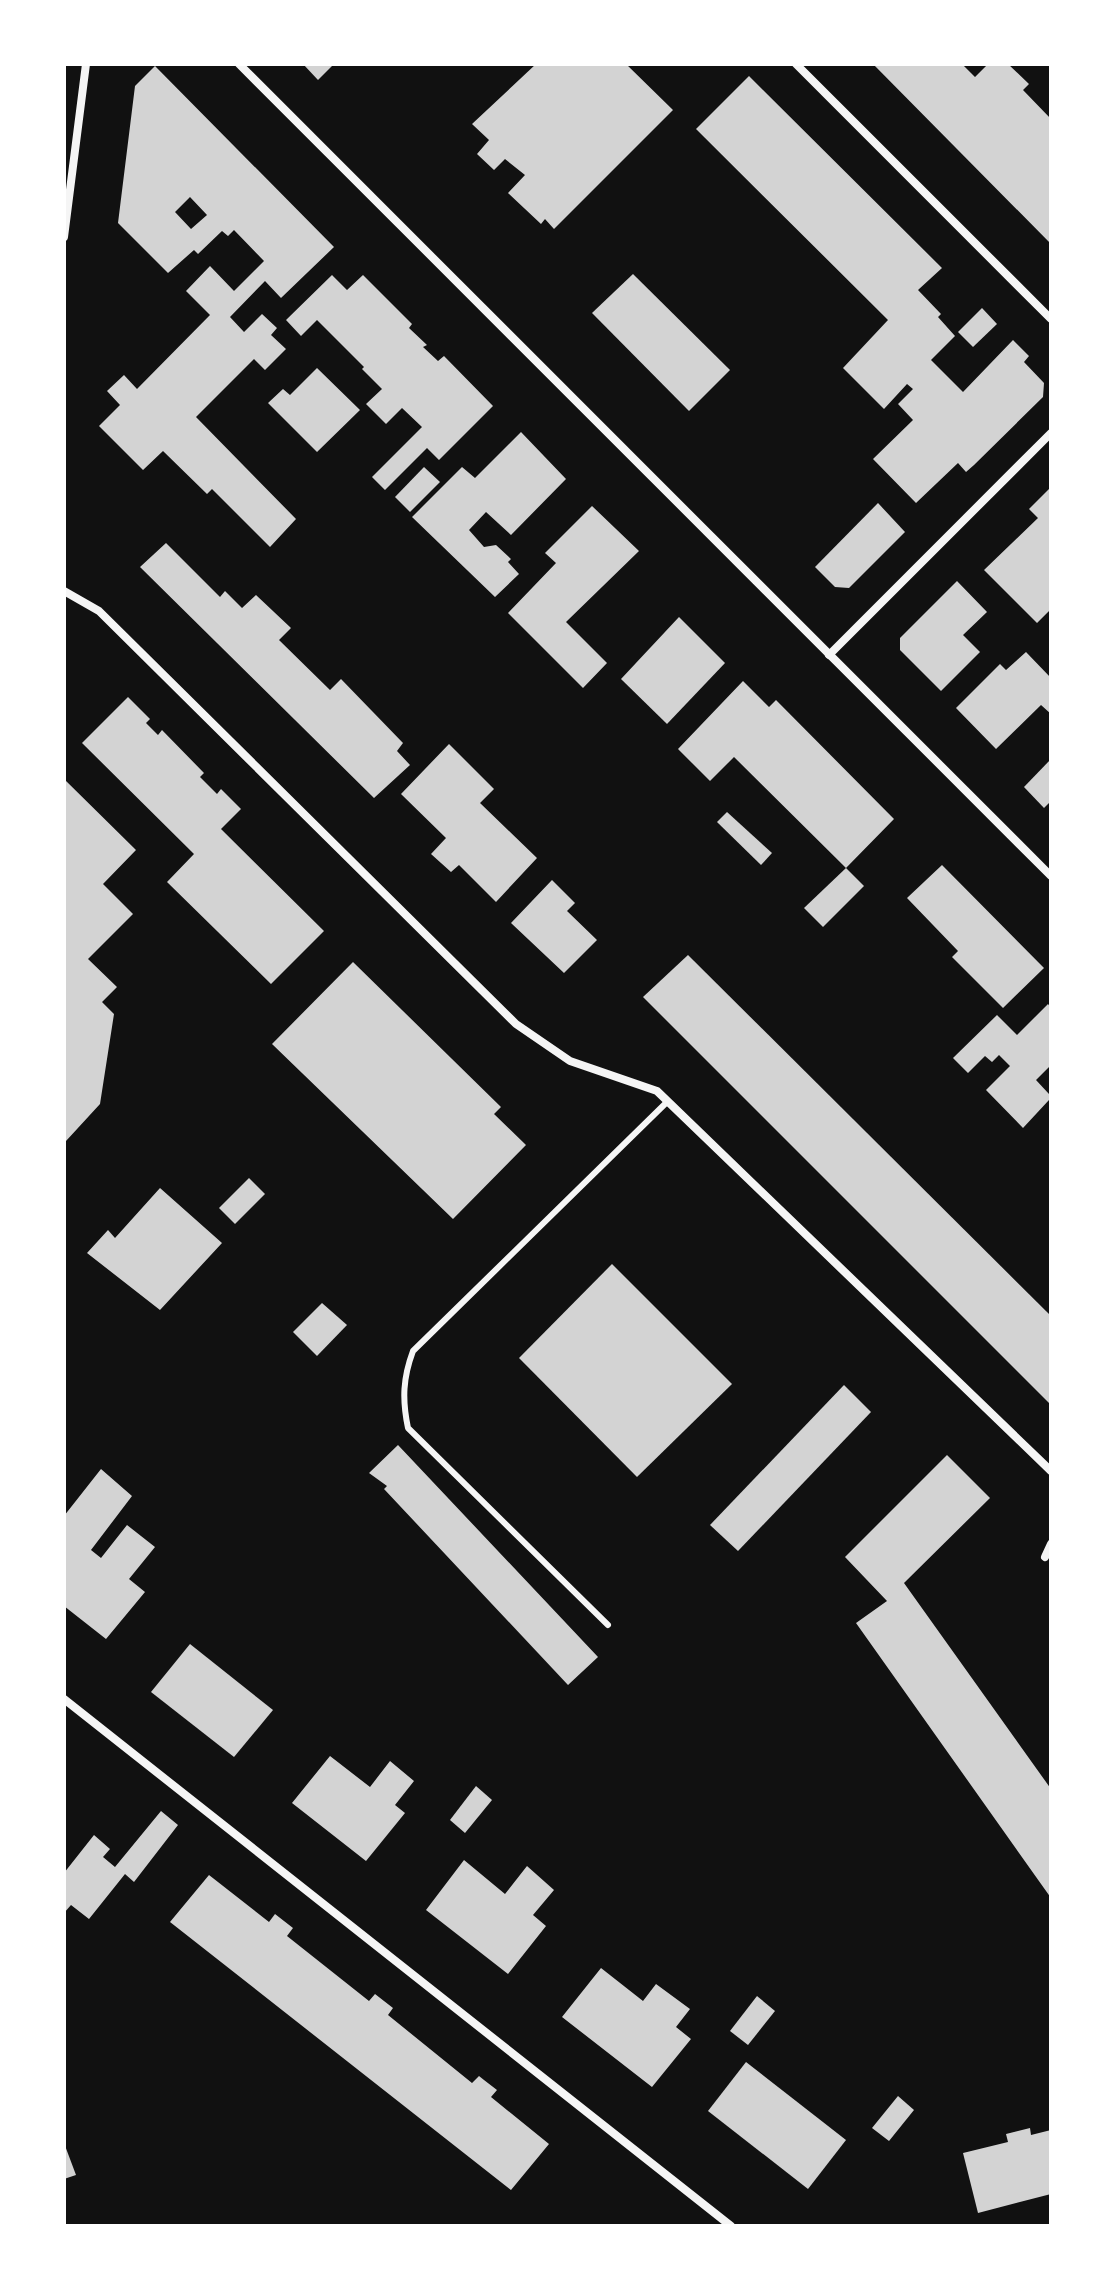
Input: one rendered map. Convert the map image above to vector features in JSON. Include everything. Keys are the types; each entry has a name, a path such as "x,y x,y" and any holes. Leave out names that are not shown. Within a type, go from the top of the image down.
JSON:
{"street":[{"path":"64,237 86,64"},
{"path":"239,64 1051,876"},
{"path":"796,64 1051,319"},
{"path":"829,655 1051,433"},
{"path":"64,591 99,611 516,1024 570,1061 657,1091 1051,1471"},
{"path":"1045,1557 1051,1544"},
{"path":"64,1699 731,2226"}],"lane":[{"path":"608,1625 408,1428 403,1403 405,1375 413,1351 668,1101"}],"building":[{"path":"303,64 334,64 318,80"},
{"path":"536,64 626,64 673,110 554,229 545,219 541,224 508,193 525,175 505,159 494,170 477,154 489,140 472,124"},
{"path":"873,64 962,64 975,77 988,64 1008,64 1029,84 1023,90 1051,119 1051,244"},
{"path":"155,66 334,247 281,298 265,281 230,317 244,332 262,314 277,328 271,335 286,349 265,370 254,359 196,417 296,519 270,547 212,489 207,494 163,451 143,470 99,426 120,405 107,391 124,375 137,389 210,315 186,291 210,266 234,291 264,261 234,230 228,236 222,231 198,254 194,250 168,273 118,223 135,86","holes":["190,197 207,215 191,229 175,212"]},
{"path":"749,76 942,268 918,290 941,314 938,317 955,336 931,360 963,392 1013,340 1029,356 1024,362 1044,383 1043,397 974,465 966,472 958,463 916,503 873,459 913,420 898,404 913,389 907,384 884,409 843,368 888,320 696,129"},
{"path":"633,274 730,370 689,411 592,313"},
{"path":"332,275 347,290 363,275 412,324 409,328 427,345 423,347 438,361 444,356 493,406 439,460 427,448 385,490 372,477 422,427 402,408 386,424 366,404 382,389 362,369 364,367 317,320 301,336 286,320"},
{"path":"982,308 997,324 973,347 958,332"},
{"path":"317,368 360,410 317,452 268,403 283,389 290,395"},
{"path":"521,432 566,479 511,535 486,512 469,530 484,547 496,545 511,559 508,562 519,574 495,597 412,517 462,467 475,478"},
{"path":"424,467 440,482 410,512 395,497"},
{"path":"1051,487 1051,609 1037,623 984,570 1038,518 1029,509"},
{"path":"878,503 905,532 849,588 835,587 815,567"},
{"path":"592,506 639,551 566,622 607,663 583,688 508,613 556,563 545,553"},
{"path":"166,543 220,597 225,591 242,608 256,595 291,628 279,640 330,690 341,679 403,743 397,751 410,765 374,798 140,567"},
{"path":"957,581 987,612 963,635 980,652 941,691 900,650 900,638"},
{"path":"679,617 725,663 667,724 621,679"},
{"path":"1026,652 1051,678 1051,714 1041,705 996,749 956,708 1000,664 1006,670"},
{"path":"743,681 769,707 776,700 894,819 846,868 734,757 710,781 678,749"},
{"path":"128,697 150,719 146,723 158,735 162,730 204,773 200,777 217,794 221,789 241,809 221,829 324,931 271,984 167,882 194,854 82,743"},
{"path":"449,744 494,789 480,803 537,858 496,902 459,865 451,872 431,854 446,838 401,794"},
{"path":"1051,759 1051,801 1044,808 1024,787"},
{"path":"64,779 136,850 103,884 133,914 88,959 117,987 102,1002 114,1014 100,1104 66,1141 64,1139"},
{"path":"727,812 772,853 761,865 717,822"},
{"path":"942,865 1044,968 1003,1008 952,957 958,951 907,898"},
{"path":"846,868 864,886 823,927 804,908"},
{"path":"552,880 575,903 567,911 597,940 564,973 511,923"},
{"path":"688,955 1051,1316 1051,1405 643,997"},
{"path":"353,962 501,1107 494,1114 526,1145 453,1219 272,1044"},
{"path":"1048,1004 1051,1008 1051,1065 1036,1080 1049,1094 1049,1100 1023,1128 986,1090 1010,1066 999,1055 992,1062 985,1056 968,1073 953,1058 997,1015 1017,1035"},
{"path":"249,1178 265,1194 235,1224 219,1208"},
{"path":"160,1188 222,1243 160,1310 87,1253 108,1230 115,1238"},
{"path":"612,1264 732,1384 637,1477 519,1358"},
{"path":"322,1303 347,1325 317,1356 293,1332"},
{"path":"844,1385 871,1412 738,1551 710,1525"},
{"path":"398,1445 598,1657 568,1685 384,1489 387,1486 369,1473"},
{"path":"947,1455 990,1498 904,1583 1051,1789 1051,1898 856,1623 887,1601 845,1557"},
{"path":"101,1469 132,1496 91,1550 101,1558 127,1525 155,1547 129,1579 145,1592 106,1639 64,1606 64,1516"},
{"path":"190,1644 273,1710 234,1757 151,1692"},
{"path":"330,1756 370,1787 390,1761 414,1781 395,1805 405,1813 366,1861 292,1803"},
{"path":"476,1786 492,1800 465,1833 450,1820"},
{"path":"161,1811 178,1825 134,1882 125,1874 89,1919 71,1905 64,1913 64,1873 94,1835 110,1849 103,1857 115,1867"},
{"path":"464,1860 505,1894 527,1866 554,1890 533,1915 546,1926 508,1974 426,1910"},
{"path":"209,1875 269,1922 275,1914 293,1928 287,1936 369,2001 375,1994 393,2008 388,2015 472,2083 479,2076 497,2090 491,2097 549,2144 511,2190 170,1922"},
{"path":"601,1968 643,2001 656,1984 690,2009 676,2027 691,2039 652,2087 562,2017"},
{"path":"757,1996 775,2011 748,2045 730,2031"},
{"path":"746,2062 846,2140 808,2189 708,2111"},
{"path":"898,2096 914,2110 889,2141 872,2128"},
{"path":"1030,2128 1031,2135 1051,2130 1051,2194 978,2213 963,2153 1008,2142 1006,2134"},
{"path":"64,2143 76,2175 64,2179"}]}
